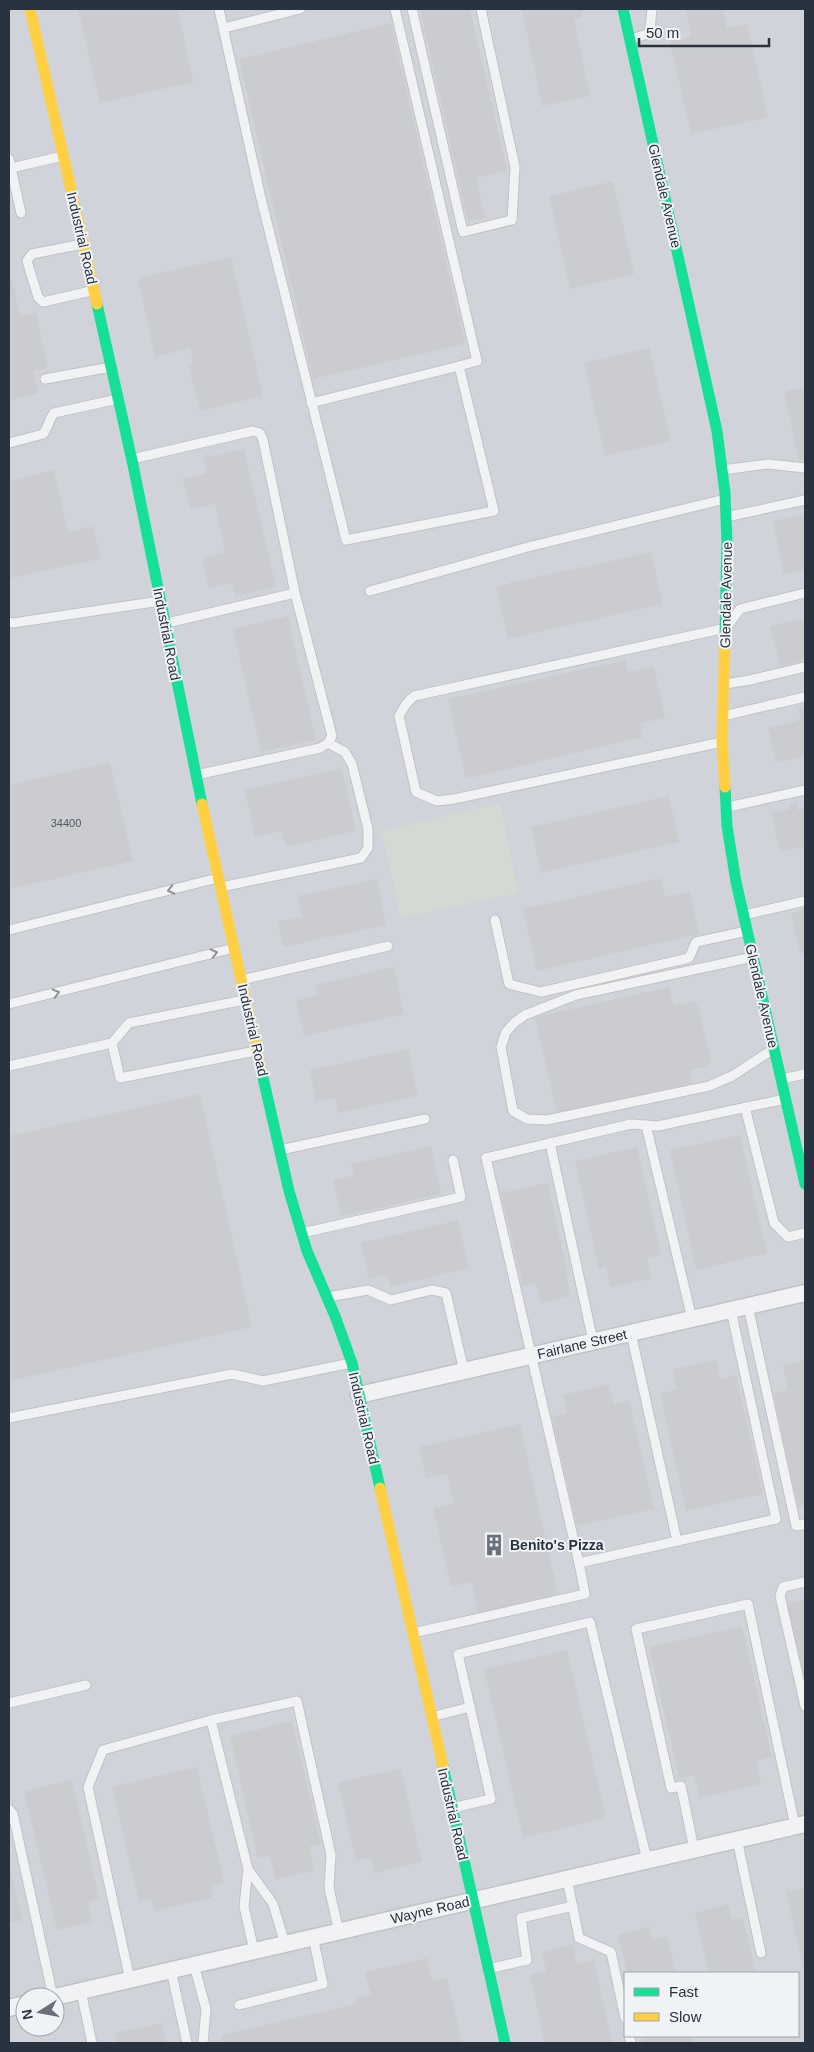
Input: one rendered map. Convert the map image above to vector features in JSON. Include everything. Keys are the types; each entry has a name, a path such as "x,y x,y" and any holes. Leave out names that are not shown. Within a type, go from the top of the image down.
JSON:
{"street":[{"name":"Industrial Road","path":"30,9 132,460 195,775 289,1191 302,1234 352,1363 504,2043"},
{"name":"Glendale Avenue","path":"623,9 710,398 722,470 728,552 722,742 725,807 736,882 805,1184"},
{"name":"Fairlane Street","path":"359,1395 805,1293"},
{"name":"Wayne Road","path":"65,1995 800,1825"}],"lane":[{"path":"219,9 260,194 346,540 494,510 460,366"},
{"path":"224,28 300,9"},
{"path":"311,403 477,361 395,9"},
{"path":"412,9 463,232 512,220 515,167 481,9"},
{"path":"630,40 648,34 652,9"},
{"path":"21,213 10,163 63,156"},
{"path":"83,244 32,254 27,261 38,297 44,302 94,290"},
{"path":"45,379 111,366"},
{"path":"9,443 43,434 48,428 48,419 54,413 118,399"},
{"path":"132,460 253,431 260,433 295,593 332,736 328,743 320,748 195,775"},
{"path":"722,470 768,464 805,468"},
{"path":"370,591 538,544 725,499"},
{"path":"726,517 805,500"},
{"path":"165,623 295,593"},
{"path":"722,742 437,801 416,792 399,716 406,704 414,696 726,628 740,609 805,594"},
{"path":"9,622 13,623 161,601"},
{"path":"724,684 805,667"},
{"path":"723,716 805,697"},
{"path":"9,930 220,883 361,858 368,848 368,829 352,764 345,752 328,743"},
{"path":"725,807 805,790"},
{"path":"744,915 805,902"},
{"path":"496,920 509,984 541,992 689,958 696,942 748,931"},
{"path":"241,980 388,946"},
{"path":"9,1004 234,948"},
{"path":"754,958 576,995 525,1015 506,1032 502,1047 513,1111 528,1120 547,1120 709,1086 732,1076 774,1049"},
{"path":"9,1066 112,1044 129,1023 246,1000"},
{"path":"112,1044 120,1078 257,1050"},
{"path":"781,1079 805,1074"},
{"path":"413,1633 585,1594 486,1158 631,1124 658,1126 786,1099"},
{"path":"745,1108 774,1223 788,1237 805,1233"},
{"path":"280,1150 425,1119"},
{"path":"646,1125 692,1319"},
{"path":"550,1143 593,1341"},
{"path":"302,1234 461,1197 453,1160"},
{"path":"327,1297 368,1290 391,1300 432,1290 446,1293 464,1371"},
{"path":"748,1306 796,1526 805,1524"},
{"path":"579,1563 776,1519 731,1310"},
{"path":"630,1333 677,1541"},
{"path":"9,1418 232,1374 263,1381 352,1363"},
{"path":"805,1582 786,1586 783,1588 780,1596 805,1706"},
{"path":"694,1849 681,1786 671,1788 636,1629 748,1604 800,1825"},
{"path":"452,1808 492,1799 458,1654 590,1622 647,1860"},
{"path":"9,1703 86,1685"},
{"path":"130,1980 88,1787 103,1750 211,1720 297,1700 331,1855 329,1888 339,1932"},
{"path":"431,1717 470,1707"},
{"path":"211,1720 248,1869 244,1906 254,1951"},
{"path":"9,1809 13,1814 52,1987"},
{"path":"737,1840 762,1953"},
{"path":"248,1869 273,1904 285,1944"},
{"path":"567,1879 579,1938 611,1952 624,2013"},
{"path":"488,1969 527,1960 520,1918 573,1906"},
{"path":"239,2005 323,1984 313,1938"},
{"path":"194,1965 206,2009 203,2043"},
{"path":"171,1970 187,2043"},
{"path":"81,1991 92,2043"}],"shaded area":[{"path":"9,9 805,9 805,2043 9,2043"},
{"path":"500,803 518,893 401,918 382,831"}],"building":[{"path":"78,9 178,9 193,82 100,103"},
{"path":"420,9 470,9 507,171 476,178 485,218 468,221"},
{"path":"522,9 581,9 582,17 574,19 590,96 542,106"},
{"path":"686,9 723,9 727,28 747,24 768,117 691,134 670,42 691,37"},
{"path":"391,23 465,344 313,379 239,59"},
{"path":"613,181 634,274 570,289 549,196"},
{"path":"231,257 263,396 200,411 188,363 193,362 190,348 155,357 138,278"},
{"path":"9,269 20,316 36,313 48,368 33,371 38,394 9,400"},
{"path":"649,348 671,441 605,456 584,363"},
{"path":"805,387 805,460 799,461 784,392"},
{"path":"244,449 276,587 235,596 232,583 209,588 202,558 225,553 215,504 190,510 183,479 207,474 204,458"},
{"path":"54,470 68,532 93,526 101,559 9,578 9,481"},
{"path":"805,514 805,570 784,575 773,521"},
{"path":"651,552 663,604 508,639 496,586"},
{"path":"288,616 316,740 261,752 233,629"},
{"path":"805,618 805,660 780,666 770,626"},
{"path":"626,660 628,672 654,666 665,718 640,723 643,737 466,779 448,699"},
{"path":"805,707 805,756 776,763 768,728 801,720 798,709"},
{"path":"110,762 133,861 9,889 9,785"},
{"path":"342,768 356,831 286,847 282,831 255,837 245,790"},
{"path":"669,796 679,842 541,873 531,827"},
{"path":"797,804 798,810 805,808 805,846 780,852 771,813 790,809 790,805"},
{"path":"661,878 665,897 690,892 699,934 537,971 523,909"},
{"path":"377,879 386,925 283,947 278,922 302,917 297,896"},
{"path":"805,909 805,952 800,954 791,913"},
{"path":"394,967 404,1014 304,1036 296,1000 318,995 315,985"},
{"path":"669,987 674,1006 693,1001 698,1006 711,1061 708,1066 690,1071 692,1083 557,1114 535,1017"},
{"path":"408,1049 418,1096 338,1113 335,1098 316,1102 310,1070"},
{"path":"200,1094 252,1327 9,1381 9,1136"},
{"path":"740,1135 767,1253 696,1270 670,1150"},
{"path":"431,1146 441,1194 341,1216 333,1180 354,1175 351,1164"},
{"path":"637,1147 661,1255 647,1258 652,1278 610,1287 606,1267 599,1269 575,1161"},
{"path":"548,1183 571,1296 541,1303 536,1283 523,1286 501,1193"},
{"path":"458,1220 469,1268 390,1287 387,1275 369,1279 361,1243"},
{"path":"716,1360 720,1379 736,1375 763,1494 686,1511 660,1394 677,1389 673,1369"},
{"path":"805,1360 805,1505 798,1507 773,1393 788,1390 783,1365"},
{"path":"609,1384 614,1404 629,1400 654,1509 577,1526 552,1417 567,1414 563,1395"},
{"name":"Benito's Pizza","path":"520,1424 558,1595 478,1612 472,1582 451,1587 433,1508 454,1504 447,1474 426,1478 419,1447"},
{"path":"805,1599 805,1690 785,1604"},
{"path":"742,1626 772,1757 756,1761 761,1784 700,1798 694,1775 679,1778 649,1647"},
{"path":"567,1650 606,1818 523,1838 484,1669"},
{"path":"292,1721 321,1844 309,1847 315,1870 276,1880 270,1856 258,1859 230,1736"},
{"path":"197,1767 224,1882 211,1886 213,1897 155,1911 152,1899 139,1902 112,1787"},
{"path":"401,1769 422,1862 375,1873 371,1857 356,1861 338,1782"},
{"path":"72,1780 99,1899 88,1902 92,1921 57,1930 24,1791"},
{"path":"9,1864 23,1920 9,1923"},
{"path":"805,1888 805,1971 804,1971 786,1892"},
{"path":"728,1904 732,1920 743,1917 756,1972 709,1972 695,1913"},
{"path":"649,1927 652,1940 667,1936 676,1972 627,1972 618,1935"},
{"path":"573,1945 577,1964 594,1960 612,2043 545,2043 530,1975 546,1971 542,1952"},
{"path":"427,1958 432,1981 447,1978 462,2043 222,2043 221,2035 356,2004 355,1999 371,1995 365,1972"},
{"path":"162,2023 166,2043 118,2043 115,2033"},
{"path":"641,2037 691,2037 693,2043 643,2043"}],"traffic: fast":[{"path":"623,9 717,431 725,493 727,542 725,635"},
{"path":"97,304 133,465 202,804"},
{"path":"725,787 727,826 736,882 805,1184"},
{"path":"261,1069 289,1191 307,1251 335,1316 352,1363 380,1488"},
{"path":"443,1766 505,2043"}],"traffic: slow":[{"path":"30,9 97,304"},
{"path":"725,635 722,741 725,787"},
{"path":"202,804 261,1069"},
{"path":"380,1488 443,1766"}],"place":[{"name":"Benito's Pizza","path":"494,1545"}]}
